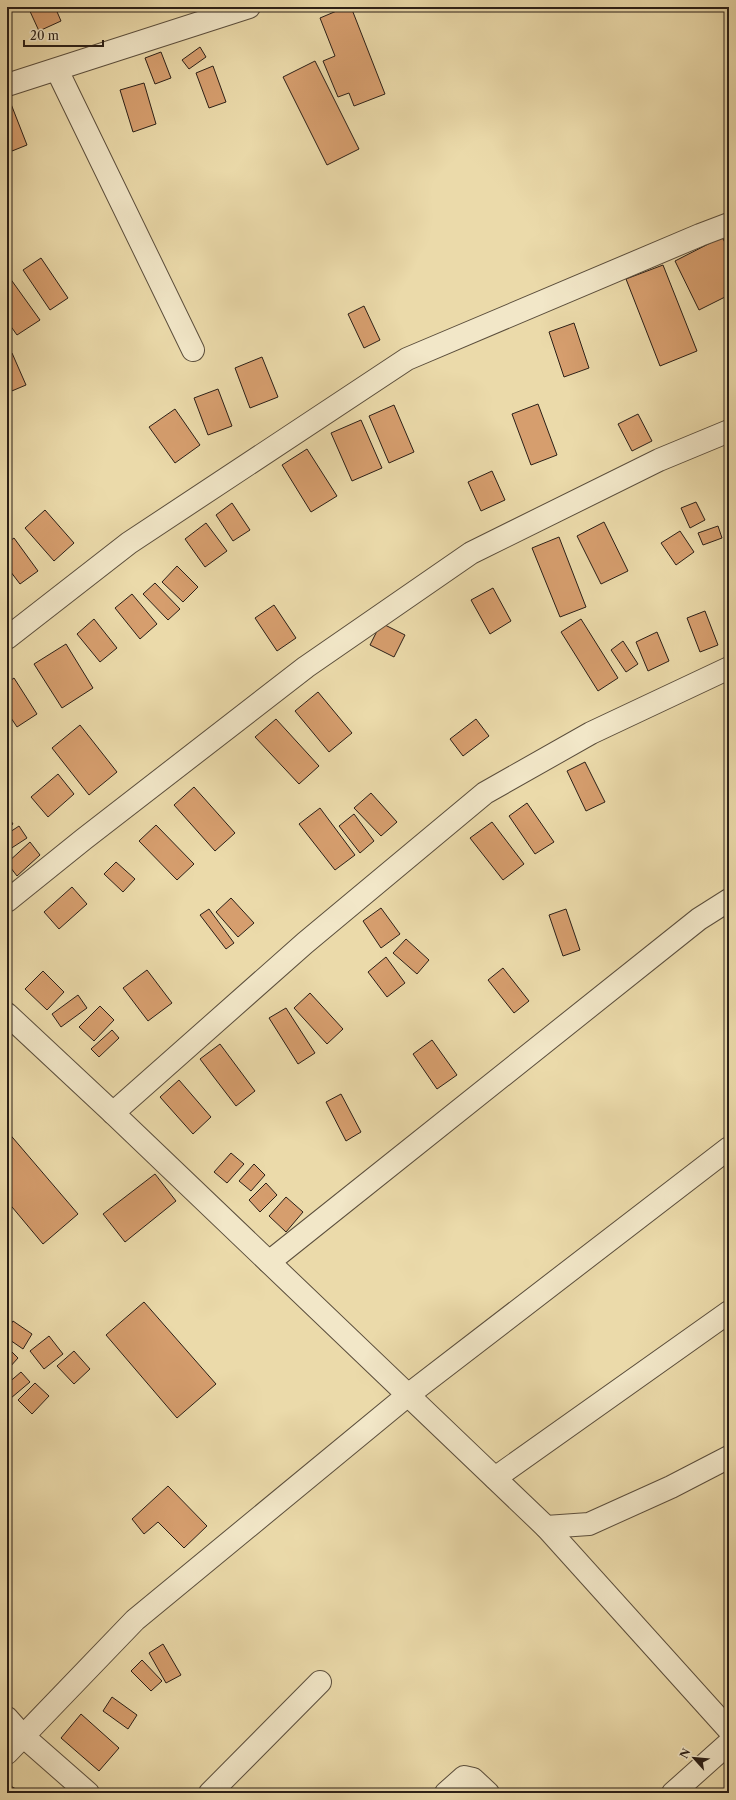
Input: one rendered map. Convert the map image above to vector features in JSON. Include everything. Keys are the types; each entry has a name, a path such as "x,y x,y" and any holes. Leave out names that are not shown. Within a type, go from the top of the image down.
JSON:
{"street":[{"path":"7,85 250,7"},
{"path":"57,70 193,350"},
{"path":"7,638 129,543 406,359 729,224"},
{"path":"7,901 90,834 306,666 471,553 659,460 729,432"},
{"path":"113,1114 305,943 485,794 591,733 729,668"},
{"path":"269,1262 699,919 729,900"},
{"path":"7,1014 408,1394 546,1527 729,1730"},
{"path":"7,1753 135,1620 408,1394 729,1148"},
{"path":"495,1478 729,1312"},
{"path":"546,1527 589,1524 671,1487 729,1457"},
{"path":"210,1793 320,1682"},
{"path":"7,1718 23,1736 88,1793"},
{"path":"672,1793 729,1743"},
{"path":"446,1793 464,1778 473,1779 488,1793"}],"building":[{"path":"28,7 55,7 61,21 39,31"},
{"path":"346,7 351,7 385,94 354,106 349,93 338,97 323,61 335,56 320,18"},
{"path":"200,47 206,57 189,69 182,60"},
{"path":"161,52 171,78 155,84 145,58"},
{"path":"315,61 359,149 327,165 283,77"},
{"path":"213,66 226,102 209,108 196,73"},
{"path":"144,83 156,124 133,132 120,90"},
{"path":"11,104 27,145 7,153 7,106"},
{"path":"722,237 729,250 729,295 699,310 675,261"},
{"path":"41,258 68,298 50,310 23,270"},
{"path":"663,265 697,351 660,366 626,279"},
{"path":"7,274 40,320 17,335 7,321"},
{"path":"364,306 380,340 364,348 348,314"},
{"path":"574,323 589,368 564,377 549,332"},
{"path":"12,353 26,385 7,393 7,355"},
{"path":"262,357 278,397 250,408 235,368"},
{"path":"218,389 232,426 208,435 194,398"},
{"path":"538,404 557,455 531,465 512,414"},
{"path":"394,405 414,452 389,463 369,416"},
{"path":"175,409 200,445 175,463 149,427"},
{"path":"638,414 652,441 632,451 618,424"},
{"path":"361,420 382,468 352,481 331,433"},
{"path":"307,449 337,496 311,512 282,465"},
{"path":"492,471 505,500 481,511 468,482"},
{"path":"696,502 705,520 690,528 681,508"},
{"path":"232,503 250,530 233,541 216,515"},
{"path":"45,510 74,543 54,561 25,528"},
{"path":"604,522 628,571 601,584 577,536"},
{"path":"206,523 227,551 205,567 185,539"},
{"path":"718,526 722,538 703,545 698,533"},
{"path":"680,531 694,552 676,565 661,543"},
{"path":"559,537 586,607 560,617 532,548"},
{"path":"14,538 38,571 20,584 7,567 7,543"},
{"path":"177,566 198,587 183,602 162,582"},
{"path":"155,583 180,609 168,620 143,594"},
{"path":"493,588 511,621 490,634 471,600"},
{"path":"132,594 157,624 140,639 115,608"},
{"path":"274,605 296,638 277,651 255,618"},
{"path":"705,611 718,645 700,652 687,618"},
{"path":"94,619 117,648 100,662 77,634"},
{"path":"581,619 618,678 598,691 561,632"},
{"path":"381,623 405,635 394,657 370,645"},
{"path":"657,632 669,661 648,671 636,642"},
{"path":"623,641 638,664 626,672 611,650"},
{"path":"66,644 93,688 62,708 34,664"},
{"path":"14,678 37,714 17,727 7,712 7,683"},
{"path":"318,692 352,733 329,752 295,711"},
{"path":"276,719 319,766 299,784 255,737"},
{"path":"476,719 489,736 463,756 450,739"},
{"path":"80,725 117,772 89,795 52,748"},
{"path":"585,762 605,802 586,811 567,771"},
{"path":"58,774 74,794 48,817 31,797"},
{"path":"194,787 235,833 215,851 174,805"},
{"path":"371,793 397,822 381,836 354,808"},
{"path":"527,803 554,842 535,854 509,816"},
{"path":"320,808 355,855 335,870 299,824"},
{"path":"354,814 374,841 360,853 339,826"},
{"path":"7,815 13,824 7,828"},
{"path":"492,822 524,864 503,880 470,838"},
{"path":"156,825 194,864 177,880 139,841"},
{"path":"19,826 27,838 7,851 7,834"},
{"path":"30,842 40,855 17,876 7,863"},
{"path":"116,862 135,879 123,892 104,874"},
{"path":"72,887 87,904 59,929 44,912"},
{"path":"231,898 254,923 238,937 216,912"},
{"path":"381,908 400,934 381,948 363,921"},
{"path":"209,909 234,943 226,949 200,915"},
{"path":"566,909 580,950 563,956 549,915"},
{"path":"406,939 429,960 417,974 393,953"},
{"path":"386,957 405,983 387,997 368,972"},
{"path":"503,968 529,1001 514,1013 488,980"},
{"path":"147,970 172,1003 148,1021 123,988"},
{"path":"43,971 64,992 47,1010 25,989"},
{"path":"310,993 343,1029 327,1044 294,1008"},
{"path":"78,995 87,1008 61,1027 52,1014"},
{"path":"100,1006 114,1020 94,1041 79,1027"},
{"path":"286,1008 315,1053 298,1064 269,1018"},
{"path":"112,1030 119,1038 99,1057 91,1049"},
{"path":"432,1040 457,1075 437,1089 413,1054"},
{"path":"220,1044 255,1091 236,1106 200,1059"},
{"path":"179,1080 211,1117 193,1134 160,1097"},
{"path":"341,1094 361,1132 346,1141 326,1102"},
{"path":"7,1131 78,1214 43,1244 7,1201"},
{"path":"231,1153 244,1164 227,1183 214,1172"},
{"path":"254,1164 265,1175 251,1191 239,1181"},
{"path":"155,1174 176,1201 125,1242 103,1214"},
{"path":"266,1183 277,1195 260,1212 249,1200"},
{"path":"286,1197 303,1212 286,1232 269,1216"},
{"path":"144,1302 216,1384 177,1418 106,1335"},
{"path":"13,1321 32,1334 23,1349 7,1338 7,1330"},
{"path":"49,1336 63,1354 44,1369 30,1351"},
{"path":"7,1347 18,1358 9,1368 7,1367"},
{"path":"74,1351 90,1369 74,1384 57,1366"},
{"path":"21,1372 30,1382 11,1398 7,1393 7,1384"},
{"path":"35,1383 49,1396 32,1414 18,1400"},
{"path":"168,1486 207,1526 184,1548 158,1522 144,1534 132,1519"},
{"path":"163,1644 181,1675 166,1683 149,1653"},
{"path":"142,1660 162,1681 151,1691 131,1671"},
{"path":"112,1697 137,1715 128,1729 103,1711"},
{"path":"81,1714 119,1748 99,1771 61,1738"},
{"path":"7,1784 23,1793 7,1793"}]}
